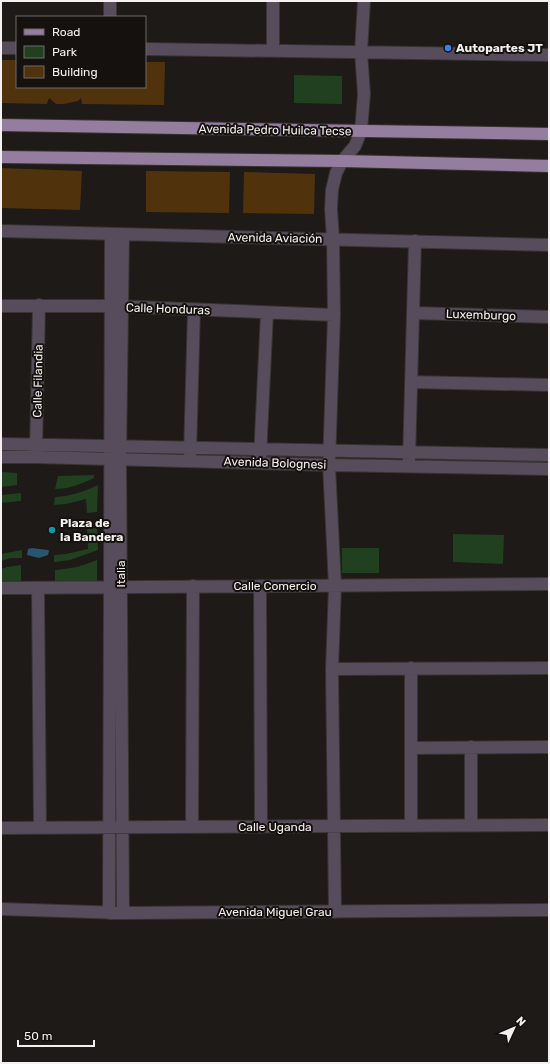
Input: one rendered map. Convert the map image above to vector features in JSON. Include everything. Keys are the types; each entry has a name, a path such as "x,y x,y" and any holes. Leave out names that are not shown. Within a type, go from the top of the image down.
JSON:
{"main road":[{"name":"Avenida Pedro Huilca Tecse","path":"1,125 549,134"},
{"path":"1,157 342,161 549,166"}],"street":[{"path":"110,1 110,16"},
{"path":"273,1 273,50"},
{"path":"335,912 332,668 334,586 329,465 334,315 331,210 332,190 336,173 342,161 355,146 361,131 364,94 361,52 364,1"},
{"path":"1,48 16,48"},
{"path":"146,49 549,54"},
{"name":"Avenida Aviación","path":"1,231 549,245"},
{"name":"Italia","path":"117,234 116,587 123,913"},
{"path":"409,467 415,241"},
{"name":"Calle Honduras","path":"1,306 39,305 117,307 334,315"},
{"name":"Calle Filandia","path":"36,457 39,305"},
{"path":"190,461 194,310"},
{"path":"260,463 267,312"},
{"name":"Luxemburgo","path":"413,313 549,317"},
{"path":"411,382 549,385"},
{"name":"Avenida Bolognesi","path":"1,444 549,455"},
{"name":"Avenida Bolognesi","path":"1,457 116,458 329,465 549,469"},
{"name":"Calle Comercio","path":"1,588 549,584"},
{"path":"192,827 193,586"},
{"path":"260,586 261,827"},
{"path":"109,912 116,587"},
{"path":"38,588 40,827"},
{"path":"332,668 549,668"},
{"path":"411,668 411,826"},
{"path":"471,747 471,825"},
{"path":"411,748 549,747"},
{"name":"Calle Uganda","path":"1,828 549,825"},
{"name":"Avenida Miguel Grau","path":"1,909 123,913 549,910"}],"green space":[{"path":"294,75 342,76 342,104 294,103"},
{"path":"1,472 17,473 17,485 1,487"},
{"path":"94,475 94,478 80,484 55,489 58,476"},
{"path":"98,485 97,512 87,513 86,499 66,504 54,505 55,497 77,493"},
{"path":"21,493 21,501 1,503 1,495"},
{"path":"97,528 98,550 70,560 54,562 54,555 88,549 87,529"},
{"path":"453,534 504,535 503,564 453,562"},
{"path":"342,548 379,548 379,573 342,573"},
{"path":"22,550 22,558 11,558 1,561 1,554"},
{"path":"97,560 97,583 55,584 55,570 76,567"},
{"path":"21,565 21,585 1,586 1,569"}],"water":[{"path":"28,549 48,550 48,555 39,558 27,555"}],"building":[{"path":"1,60 16,60 16,88 146,88 146,62 165,62 164,105 82,104 81,98 78,101 64,104 56,104 49,98 47,104 1,103"},
{"path":"1,168 82,171 80,210 1,208"},
{"path":"146,171 230,172 229,213 146,212"},
{"path":"244,172 315,174 314,214 243,213"}],"place":[{"name":"Autopartes JT","path":"448,48"},
{"name":"Plaza de la Bandera","path":"52,530"}]}
